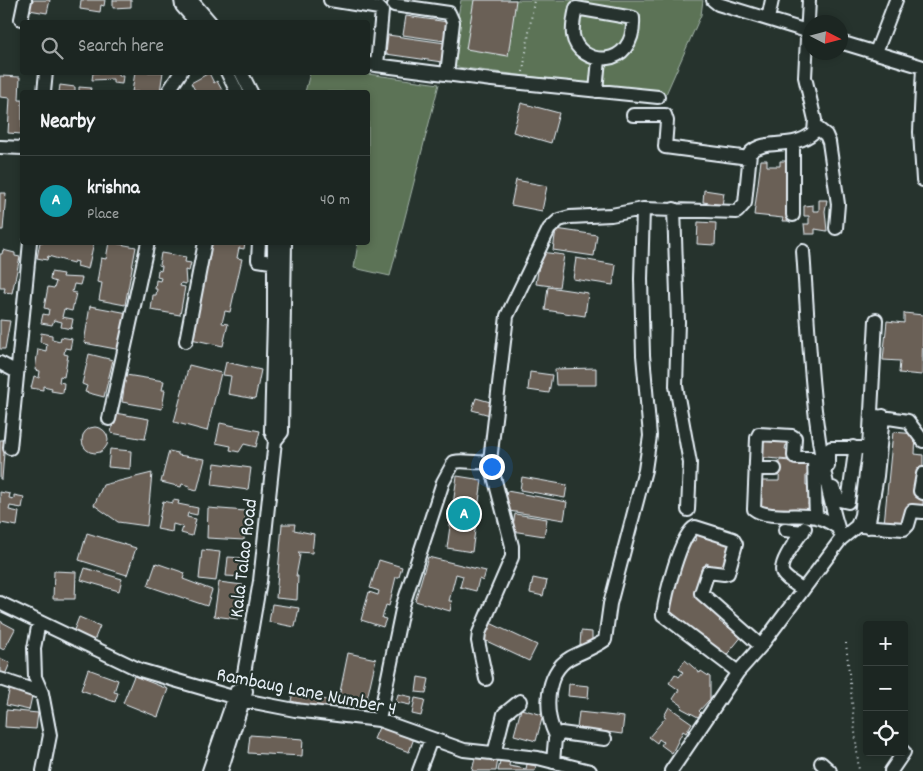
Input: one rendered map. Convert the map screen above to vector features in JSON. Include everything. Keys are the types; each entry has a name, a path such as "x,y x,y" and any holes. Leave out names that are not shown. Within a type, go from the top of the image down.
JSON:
{"street":[{"path":"21,19 25,0"},
{"path":"180,0 182,6 194,20"},
{"path":"191,0 208,20"},
{"path":"330,0 379,8 382,11 376,65"},
{"path":"714,0 718,4 803,30"},
{"path":"768,19 772,0"},
{"path":"809,0 809,15"},
{"path":"876,52 896,0"},
{"path":"394,5 449,13 453,22 447,74"},
{"path":"576,8 633,18 632,38 627,48 610,58 600,58 590,56 577,45 573,36 576,8"},
{"path":"376,65 388,21"},
{"path":"848,44 923,67 920,132 923,180"},
{"path":"596,91 600,58"},
{"path":"807,60 805,77 816,127 826,135 829,142 838,204 836,228"},
{"path":"376,65 658,98"},
{"path":"44,90 46,75"},
{"path":"169,90 179,75"},
{"path":"228,75 236,90"},
{"path":"242,75 250,90"},
{"path":"633,115 665,115 667,121 666,147 749,158"},
{"path":"486,679 478,642 479,633 510,565 512,546 490,460 507,316 549,229 559,220 570,217 612,215 643,209 737,212 745,203 749,158 754,149 761,146 793,144 810,136 816,127"},
{"path":"793,144 793,215"},
{"path":"0,147 20,148"},
{"path":"553,762 557,737 548,720 550,688 562,665 569,658 605,640 610,604 645,470 650,436 643,354 641,278 643,209"},
{"path":"674,210 678,322 676,386 690,463 688,510"},
{"path":"10,448 30,245"},
{"path":"109,419 147,245"},
{"path":"186,341 204,245"},
{"path":"259,245 258,260 280,263"},
{"name":"Kala Talao Road","path":"275,245 280,263"},
{"name":"Kala Talao Road","path":"220,771 239,699 260,581 275,441 271,431 280,263 284,245"},
{"path":"803,251 814,410 824,473 841,540"},
{"path":"671,771 738,672 761,646 802,589 841,540 867,517 878,442 876,416 876,320"},
{"path":"0,363 17,372"},
{"path":"876,416 908,421 923,441"},
{"path":"816,516 814,460 811,458 796,458 794,456 795,438 792,436 759,434 757,438 754,509 757,512 792,516 816,516 838,527"},
{"path":"878,442 853,447 831,448 828,451 828,471 836,498 848,502 867,517 904,529 908,525 912,511 923,512"},
{"path":"848,502 855,452 853,447"},
{"path":"379,720 403,605 443,482 454,462 459,460 480,464 490,460"},
{"path":"755,469 775,469"},
{"path":"923,474 920,491 923,493"},
{"path":"738,672 662,615 683,543 689,530 695,527 733,539 736,544 728,572 724,574 708,572 701,594 761,646"},
{"path":"785,530 804,530 785,557 782,569 783,574 802,589"},
{"name":"Rambaug Lane Number 4","path":"0,603 140,670 239,699 295,710 379,720 464,750 553,762 590,771"},
{"path":"39,622 34,648 34,668 35,677 42,692 50,735 43,771"},
{"path":"0,679 42,692"},
{"name":"Kala Talao Road","path":"209,771 239,699"},
{"path":"494,754 504,714 520,701"},
{"path":"557,737 561,733 571,733 605,739"},
{"path":"419,771 431,739"},
{"path":"890,771 901,756"}],"path":[{"path":"523,76 534,0"},
{"path":"846,643 859,771"}],"green space":[{"path":"461,0 703,0 701,15 666,94 449,66"},
{"path":"370,74 439,84 390,276 354,268 358,245 370,245 370,90 306,90 309,75"}],"building":[{"path":"31,0 50,0 47,13 29,10"},
{"path":"81,0 105,0 104,6 101,5 100,12 80,9"},
{"path":"113,0 131,0 131,7 113,8"},
{"path":"474,0 516,0 508,56 466,49"},
{"path":"406,16 448,22 445,41 403,35"},
{"path":"388,35 445,43 442,62 386,54"},
{"path":"93,75 123,76 122,84 113,83 113,79 92,80"},
{"path":"135,75 163,75 160,90 132,90"},
{"path":"205,75 210,75 214,83 217,81 222,90 195,90 191,83"},
{"path":"0,76 20,77 20,134 8,133 10,98 0,97"},
{"path":"60,85 75,87 75,90 59,90"},
{"path":"79,87 91,88 90,90 79,90"},
{"path":"521,103 559,113 551,143 513,132"},
{"path":"761,160 767,160 767,166 780,166 780,161 789,161 790,221 782,221 783,218 754,215"},
{"path":"516,180 547,186 542,211 511,205"},
{"path":"704,190 724,193 722,205 703,202"},
{"path":"0,193 6,193 3,230 0,230"},
{"path":"819,200 827,200 825,211 827,231 815,229 815,234 805,234 804,224 809,224 809,216 804,216 804,206 813,205 813,211 819,211"},
{"path":"698,222 716,223 715,245 697,244"},
{"path":"556,229 597,235 594,256 553,250"},
{"path":"39,245 93,245 88,269 77,266 78,262 74,261 73,263 48,256 47,260 37,258"},
{"path":"108,245 136,247 125,305 99,300 102,283 97,282 101,258 106,259"},
{"path":"210,245 245,245 244,249 239,248 237,258 242,259 230,312 225,311 222,323 228,324 223,346 191,339"},
{"path":"3,250 15,253 15,256 20,257 12,293 4,292 5,288 0,288 0,254 2,254"},
{"path":"541,252 564,255 559,287 536,284"},
{"path":"161,253 186,257 185,262 191,263 189,271 185,270 186,284 181,283 180,286 185,287 180,315 151,310 153,295 156,295 157,289 155,289 156,280 160,281 161,278 157,277 158,270 161,271 162,266 159,265"},
{"path":"576,258 616,265 613,285 573,279"},
{"path":"51,272 63,274 62,277 82,278 80,285 74,284 72,292 76,293 72,311 64,309 62,317 73,319 71,329 61,327 62,322 54,320 52,325 41,323 43,314 48,315 49,309 44,308 48,287 54,288 56,282 50,280"},
{"path":"548,287 588,293 585,316 545,310"},
{"path":"90,306 128,313 121,350 84,343"},
{"path":"904,313 923,315 922,375 899,373 900,361 883,360 887,321 904,323"},
{"path":"0,320 10,321 5,349 0,349"},
{"path":"41,333 52,335 52,339 60,341 61,337 72,339 70,349 65,348 64,354 68,355 64,377 60,376 59,382 64,383 63,393 51,391 52,388 43,386 43,390 31,388 34,376 39,378 40,371 35,370 38,349 46,351 47,344 40,342"},
{"path":"89,354 113,360 104,397 85,392 87,386 82,384"},
{"path":"226,362 261,370 255,399 228,394 231,376 223,375"},
{"path":"189,365 221,373 207,431 174,422"},
{"path":"596,368 596,385 556,385 555,369"},
{"path":"530,372 552,375 549,393 528,390"},
{"path":"126,375 164,381 162,390 165,390 162,409 122,402"},
{"path":"476,398 494,403 490,415 472,410"},
{"path":"115,413 149,419 145,439 111,433"},
{"path":"220,423 260,431 256,447 244,444 239,452 230,450 231,446 216,443"},
{"path":"95,427 104,431 108,440 104,449 95,453 86,449 82,440 86,431"},
{"path":"893,432 916,434 915,454 923,455 923,510 906,508 904,526 884,524"},
{"path":"759,438 790,440 790,446 786,445 785,449 790,450 789,460 756,457"},
{"path":"0,440 5,440 2,479 0,479"},
{"path":"110,449 131,451 130,469 108,467"},
{"path":"169,451 178,453 178,455 205,459 197,491 189,489 190,486 182,484 181,487 161,482"},
{"path":"780,460 790,461 790,464 797,464 797,461 811,461 811,475 806,475 806,485 811,485 808,505 811,505 811,511 758,509 758,481 779,481"},
{"path":"215,463 251,468 248,490 212,485"},
{"path":"152,473 147,526 118,522 94,505 103,485"},
{"path":"457,476 482,480 472,552 447,548"},
{"path":"522,477 567,485 565,498 520,490"},
{"path":"507,491 567,502 564,520 503,510"},
{"path":"0,492 10,494 9,498 14,499 14,495 24,497 22,508 10,506 9,510 19,512 17,526 1,523 0,525"},
{"path":"173,500 179,501 178,504 198,508 197,515 188,513 187,517 196,519 192,536 181,533 183,527 173,524 172,532 157,529 163,501 173,503"},
{"path":"208,508 246,511 244,540 207,538"},
{"path":"515,514 547,519 544,536 512,531"},
{"path":"282,524 295,524 294,530 314,534 312,553 298,552 300,555 296,576 298,576 297,600 276,598"},
{"path":"87,533 136,548 127,575 79,560"},
{"path":"697,533 712,537 711,539 732,543 724,571 710,567 711,565 706,563 696,598 699,601 700,599 722,618 719,621 728,628 731,625 743,635 725,657 705,637 704,639 665,607 687,538 695,541"},
{"path":"202,550 220,552 216,581 199,579"},
{"path":"228,557 244,558 243,577 226,576"},
{"path":"428,557 486,571 483,581 479,579 476,591 460,587 463,576 456,574 449,601 452,601 450,611 415,601"},
{"path":"379,560 402,567 399,577 396,577 389,606 386,605 382,618 386,619 383,627 361,620 369,592 378,595 379,591 370,588"},
{"path":"156,563 185,573 183,579 212,590 207,606 148,586"},
{"path":"85,568 122,579 119,591 81,580"},
{"path":"54,571 76,572 75,599 53,599"},
{"path":"533,578 547,581 543,596 530,593"},
{"path":"219,582 243,585 238,619 214,616"},
{"path":"272,604 299,608 295,627 269,622"},
{"path":"79,617 100,626 93,643 72,635"},
{"path":"0,621 15,629 4,650 0,648"},
{"path":"488,622 537,645 529,661 480,638"},
{"path":"581,631 592,632 592,645 580,645"},
{"path":"348,653 376,659 366,703 339,697"},
{"path":"0,658 10,663 5,675 0,672"},
{"path":"685,660 700,673 701,671 710,677 710,699 699,711 701,713 698,717 681,708 683,706 673,699 679,690 669,683 675,674 679,677 683,672 679,669"},
{"path":"88,669 118,680 114,692 118,693 115,702 81,690"},
{"path":"134,676 168,689 158,717 123,703"},
{"path":"418,677 429,679 426,693 416,692"},
{"path":"569,684 589,686 588,698 568,696"},
{"path":"10,687 33,692 29,710 6,705"},
{"path":"293,692 330,701 328,710 291,701"},
{"path":"398,694 412,697 410,705 396,702"},
{"path":"415,698 425,700 421,716 412,714"},
{"path":"669,707 692,723 686,733 683,731 672,753 661,745 663,742 659,739 657,743 649,737 666,717 664,716"},
{"path":"521,709 543,715 536,741 514,735"},
{"path":"6,710 38,713 36,729 5,727"},
{"path":"579,712 624,717 622,734 577,728"},
{"path":"380,725 414,738 409,752 374,739"},
{"path":"250,735 303,739 302,756 248,753"},
{"path":"476,754 498,759 496,771 472,771"},
{"path":"501,758 510,760 509,766 526,769 527,764 536,766 535,771 498,771"}],"place":[{"name":"krishna","path":"464,514"}]}
